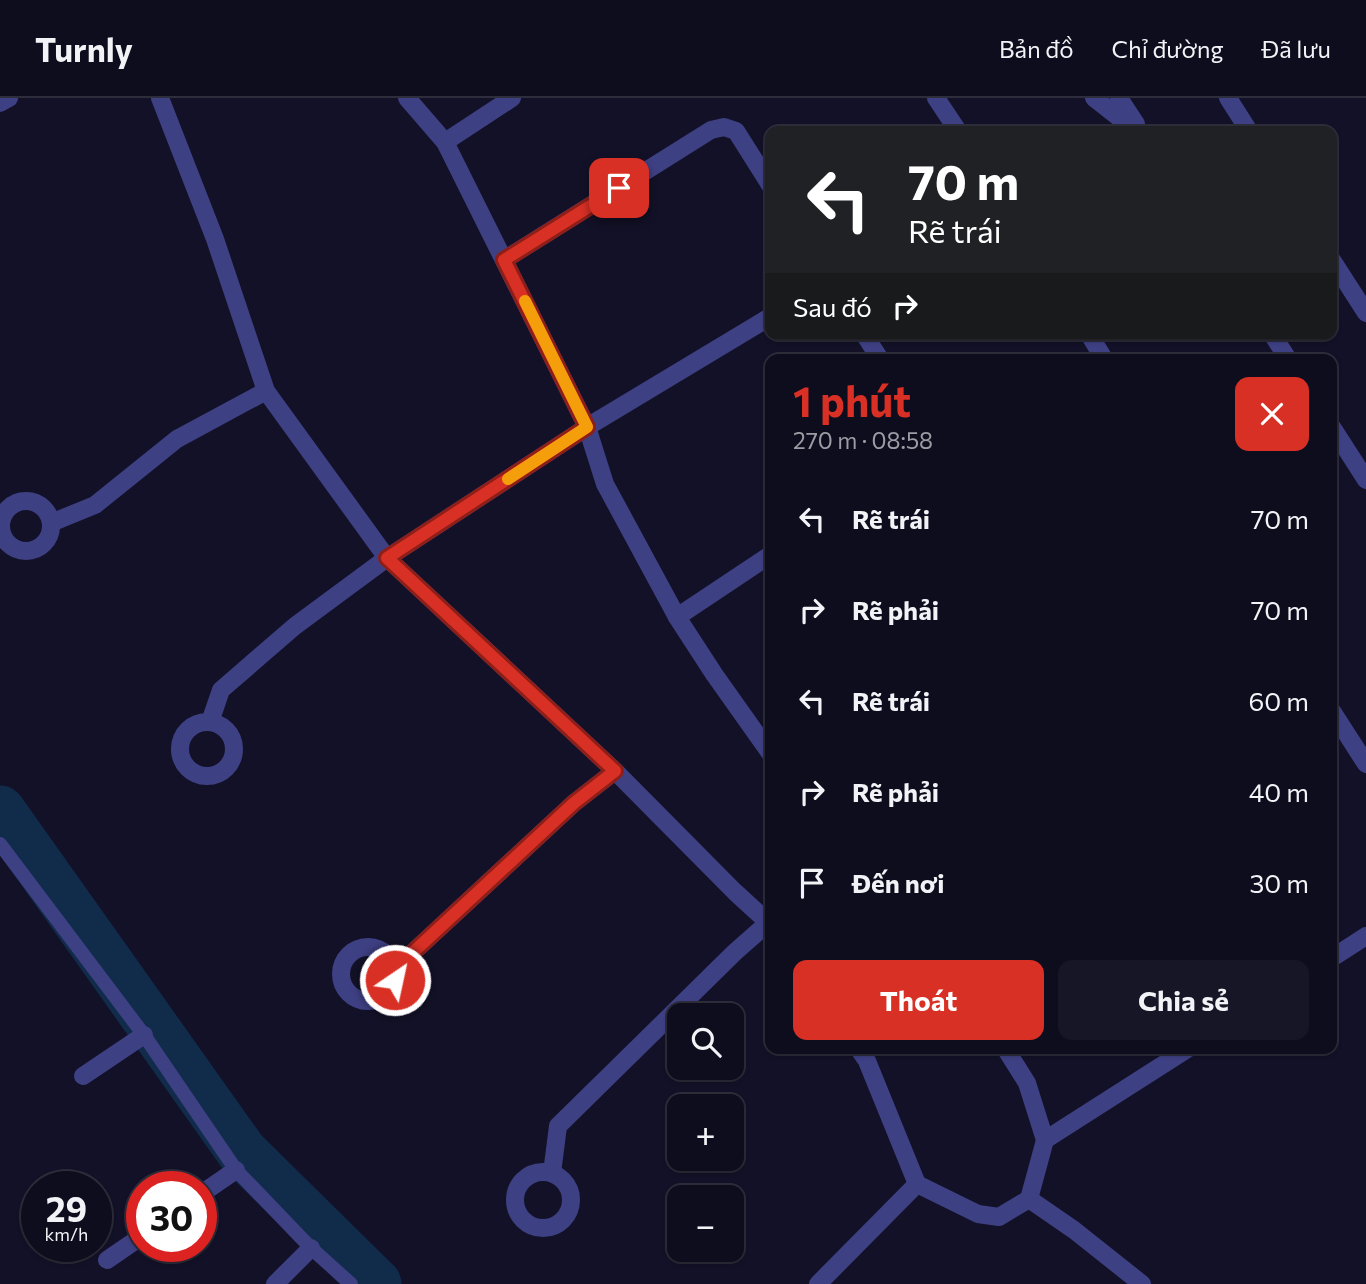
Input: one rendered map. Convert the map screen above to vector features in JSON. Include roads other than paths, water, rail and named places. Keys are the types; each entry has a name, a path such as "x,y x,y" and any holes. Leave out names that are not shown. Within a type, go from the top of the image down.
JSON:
{"street":[{"path":"0,103 9,98"},
{"path":"160,98 215,239 266,391 387,558 615,771 765,919"},
{"path":"407,98 445,142 587,427 605,484 677,617 765,745"},
{"path":"445,142 512,98"},
{"path":"936,98 955,126"},
{"path":"1094,98 1131,126"},
{"path":"1119,98 1135,126"},
{"path":"1228,98 1246,126"},
{"path":"504,260 710,130 723,127 736,131 765,177"},
{"path":"1337,268 1366,313"},
{"path":"210,722 221,690 295,626 387,558 587,427 765,320"},
{"path":"51,523 95,505 177,439 266,391"},
{"path":"1337,435 1366,480"},
{"path":"677,617 765,558"},
{"path":"1337,719 1366,764"},
{"path":"395,969 574,803 615,771"},
{"path":"552,1173 558,1126 735,952 765,926"},
{"path":"1337,955 1366,936"},
{"path":"83,1076 144,1035"},
{"path":"862,1054 917,1184 978,1214 999,1217 1029,1199 1045,1140 1027,1083 1009,1054"},
{"path":"1045,1140 1180,1054"},
{"path":"217,1183 236,1170"},
{"path":"818,1284 917,1184"},
{"path":"1029,1199 1074,1230 1142,1284"},
{"path":"275,1284 312,1248"}],"lane":[{"path":"0,844 144,1035 236,1170 351,1284"}],"waterway":[{"path":"0,811 242,1152 376,1284"}]}
